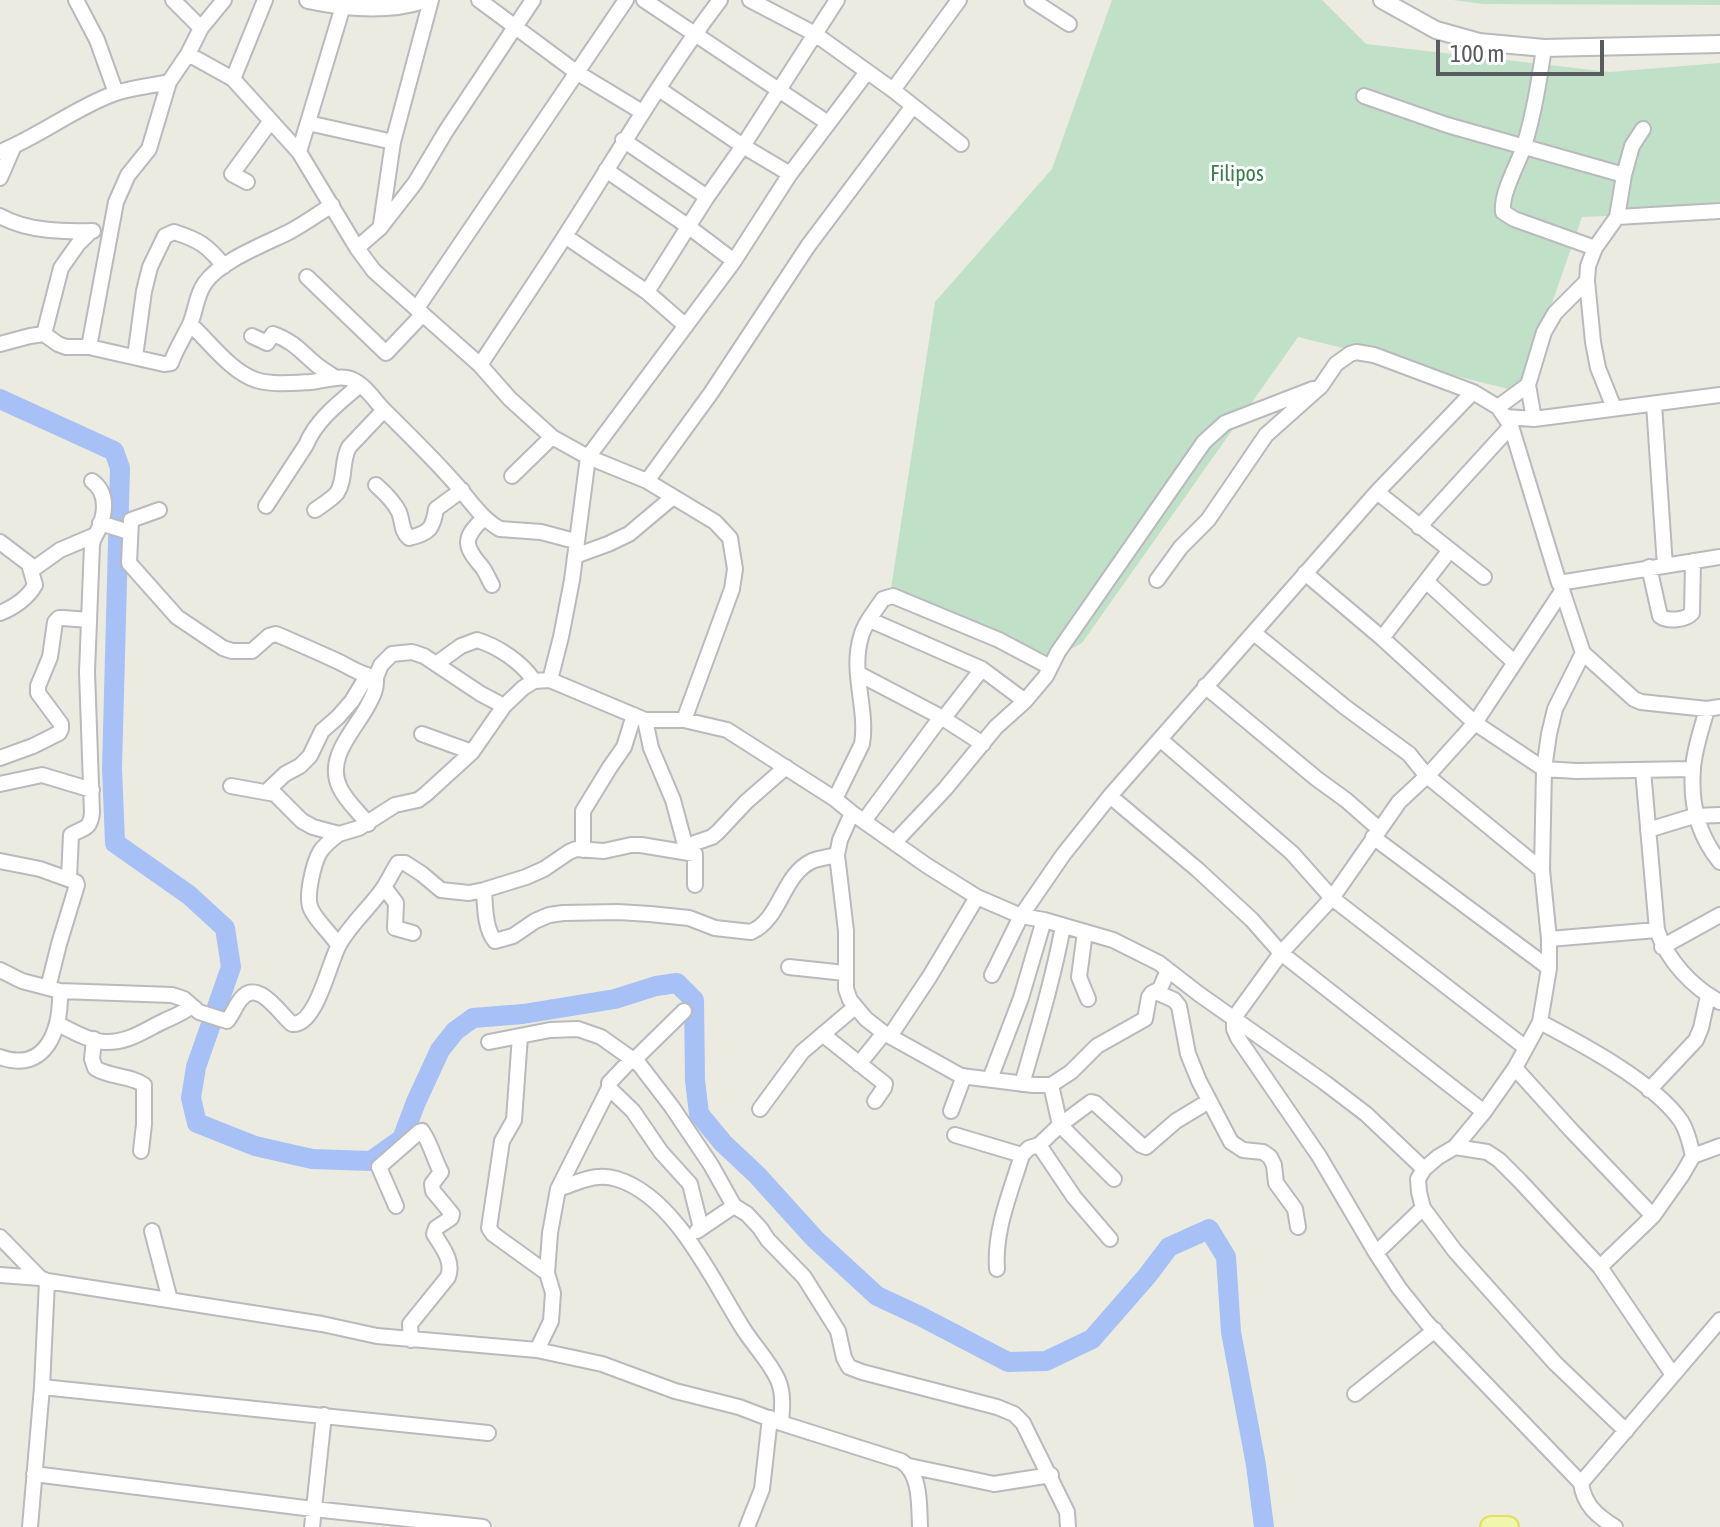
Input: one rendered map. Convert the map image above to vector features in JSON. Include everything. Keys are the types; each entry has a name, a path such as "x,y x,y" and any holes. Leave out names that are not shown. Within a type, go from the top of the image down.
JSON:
{"main road":[{"path":"1491,1527 1508,1527"}],"street":[{"path":"76,0 97,40 116,93"},
{"path":"173,0 201,28"},
{"path":"89,347 116,202 128,175 149,149 169,82 201,28 224,0"},
{"path":"233,79 265,0"},
{"path":"308,0 404,6 424,0"},
{"path":"380,228 393,142 431,0"},
{"path":"479,0 576,72 642,112"},
{"path":"357,248 380,228 415,183 533,0"},
{"path":"307,277 386,353 420,311 626,0"},
{"path":"644,0 828,123"},
{"path":"480,365 565,236 623,140 720,0"},
{"path":"750,0 815,34 961,144"},
{"path":"893,90 959,0"},
{"path":"1032,0 1069,24"},
{"path":"1382,0 1420,22 1479,42 1544,48 1720,44"},
{"path":"299,152 345,3"},
{"path":"647,292 815,34 829,3"},
{"path":"1544,48 1524,146 1502,209 1505,215 1526,224 1595,248"},
{"path":"188,54 233,79 299,152 374,271 480,365 510,399 552,437 588,457 647,481 715,522 730,538 735,569 732,589 684,720"},
{"path":"550,680 561,637 588,457 734,261 790,174 867,72"},
{"path":"0,178 7,149 116,93 169,82"},
{"path":"659,89 790,174"},
{"path":"1364,96 1447,125 1624,175"},
{"path":"647,481 711,393 808,246 913,106"},
{"path":"247,182 232,174 270,122"},
{"path":"308,123 393,142"},
{"path":"1614,408 1598,368 1587,281 1590,257 1617,217 1632,146 1643,129"},
{"path":"623,140 707,197"},
{"path":"606,170 734,261"},
{"path":"0,344 44,334 66,347 89,347 171,363 207,280 248,251 291,231 332,205"},
{"path":"1617,217 1720,211"},
{"path":"0,216 44,229 109,230"},
{"path":"44,334 61,268 91,231"},
{"path":"135,357 144,291 150,267 165,236 174,232 193,238 211,250 224,266"},
{"path":"565,236 647,292 686,326"},
{"path":"1419,527 1528,385 1544,332 1555,313 1587,281"},
{"path":"190,324 220,355 256,380 272,383 351,379 462,490 484,518 500,529 541,532 575,548 608,544 629,534 673,497"},
{"path":"252,336 267,343 273,334 283,338 335,378"},
{"path":"1157,580 1181,547 1208,520 1266,435 1321,386 1336,364 1350,354 1374,355 1473,392 1505,417 1583,653 1641,702 1714,708 1693,769 1694,816 1717,855"},
{"path":"266,506 310,434 360,385"},
{"path":"1528,385 1534,419"},
{"path":"895,842 945,789 996,727 1025,701 1046,676 1058,652 1204,442 1225,423 1321,386"},
{"path":"992,975 1021,916 1063,855 1110,796 1377,492 1473,392"},
{"path":"1505,417 1534,419 1720,395"},
{"path":"1654,404 1665,566"},
{"path":"315,510 335,495 349,447 384,410"},
{"path":"512,476 552,437"},
{"path":"69,878 71,835 91,823 87,672 89,620 98,527 104,506 104,495 92,481"},
{"path":"376,485 394,504 404,533 409,538 429,530 434,523 436,509 462,490"},
{"path":"1377,492 1484,577"},
{"path":"159,510 133,518 128,532 129,563 177,617 232,651 252,651 269,636 276,634 372,676 377,684 374,694 343,744 336,777 340,789 368,824"},
{"path":"484,518 473,529 467,543 476,563 482,567 492,585"},
{"path":"32,570 98,527 128,532"},
{"path":"0,542 29,564 35,585 17,604 0,613"},
{"path":"1382,638 1450,550"},
{"path":"1615,1527 1588,1507 1581,1483 1427,1323 1399,1288 1313,1146 1238,1038 1234,1018 1281,953 1332,898 1399,802 1475,723 1561,587 1649,567 1720,557"},
{"path":"1649,567 1660,616 1667,620 1688,617 1692,613 1693,561"},
{"path":"1305,573 1475,723 1544,769 1693,769"},
{"path":"1427,582 1514,662"},
{"path":"835,799 862,744 864,725 858,653 861,635 883,599 893,596 999,640 1050,667"},
{"path":"0,758 59,733 61,724 38,693 38,686 50,657 55,622 59,618 89,620"},
{"path":"870,620 982,669 1025,701"},
{"path":"1254,633 1409,754 1426,775 1542,870"},
{"path":"436,664 461,646 481,640 516,661 534,681"},
{"path":"266,792 310,756 322,731 392,654 412,652 424,656 504,706"},
{"path":"1583,653 1555,709 1544,769 1542,870 1549,968 1540,1022 1515,1068 1484,1112 1455,1147 1424,1169 1418,1179 1423,1208 1455,1251 1555,1363 1626,1431"},
{"path":"982,669 840,840 837,855 846,931 846,989 855,1007 887,1034 964,1076 1051,1085 1071,1072 1097,1046 1145,1019 1149,997 1160,989 1168,970"},
{"path":"859,674 942,718 983,744"},
{"path":"338,945 308,905 319,853 324,846 339,834 368,824 395,805 418,800 472,752 504,706 523,688 534,681 550,680 639,717 684,720 727,730 835,799 926,865 977,897 1021,916 1044,920 1135,949 1324,1082 1366,1114 1424,1169"},
{"path":"1205,686 1346,800 1376,833 1549,968"},
{"path":"639,717 673,800 686,849"},
{"path":"583,850 583,811 621,754 639,717"},
{"path":"61,729 90,727"},
{"path":"422,734 472,752"},
{"path":"1161,740 1292,853 1332,898 1526,1048"},
{"path":"686,849 712,837 786,767"},
{"path":"1643,770 1657,930 1662,947 1683,973 1714,999 1696,1040 1649,1090"},
{"path":"0,784 42,775 92,790"},
{"path":"231,786 280,797 302,821 339,834"},
{"path":"1110,796 1198,870 1281,953 1484,1112"},
{"path":"1648,830 1694,816 1720,815"},
{"path":"0,970 22,981 54,989 172,995 184,999 195,1009 227,1021 244,996 256,992 264,995 292,1024 297,1024 303,1022 322,989 338,945 384,887 398,863 402,862 422,874 441,890 469,893 526,877 576,849 604,851 641,845 686,849 696,855 695,885"},
{"path":"484,890 485,912 491,937 495,941 513,936 549,915 563,913 650,914 689,918 715,928 751,932 773,911 791,880 803,868 812,861 837,855"},
{"path":"0,861 69,878 77,885 59,944 54,989 61,1009 58,1024 42,1052 31,1060 22,1062 0,1057"},
{"path":"384,887 396,903 395,928 413,933"},
{"path":"859,1064 887,1034 930,976 977,897"},
{"path":"1662,947 1720,915"},
{"path":"990,1079 1021,998 1044,920"},
{"path":"1022,1084 1049,995 1063,926"},
{"path":"1549,939 1657,930"},
{"path":"1085,932 1079,977 1088,999"},
{"path":"789,967 845,973"},
{"path":"1156,992 1174,1000 1179,1006 1188,1054 1231,1142 1243,1150 1263,1152 1270,1157 1276,1183 1295,1209 1298,1227"},
{"path":"760,1109 802,1052 855,1007"},
{"path":"58,1024 105,1042 132,1038 195,1009"},
{"path":"537,1350 551,1321 553,1293 547,1273 558,1189 609,1083 684,1011"},
{"path":"1540,1022 1587,1047 1649,1090 1682,1123 1689,1136 1693,1156"},
{"path":"489,1042 550,1030 578,1029 601,1037 639,1064 711,1165 734,1206 747,1214 812,1288 838,1331 849,1367 1014,1414 1023,1423 1051,1475 1067,1512 1068,1527"},
{"path":"824,1033 885,1084 875,1101"},
{"path":"520,1036 514,1120 502,1141 489,1228 547,1273"},
{"path":"94,1039 92,1059 95,1068 144,1085 141,1151"},
{"path":"1515,1068 1653,1216"},
{"path":"951,1111 964,1076"},
{"path":"1051,1085 1060,1125 1114,1179"},
{"path":"609,1088 633,1111 661,1152 690,1184 701,1228"},
{"path":"997,1269 995,1250 999,1232 1022,1155 1029,1148 1039,1145 1060,1125 1093,1102 1146,1147 1176,1121 1209,1101"},
{"path":"396,1206 379,1167 422,1131 441,1172 432,1184 433,1191 452,1214 436,1228 434,1234 447,1258 450,1271 410,1324 411,1340"},
{"path":"955,1135 1022,1155"},
{"path":"1039,1145 1074,1197 1110,1239"},
{"path":"1600,1267 1653,1216 1693,1156 1720,1146"},
{"path":"1455,1147 1474,1148 1499,1160 1583,1247 1600,1267 1673,1375"},
{"path":"558,1189 589,1177 615,1178 644,1191 686,1238 779,1382 782,1401 762,1489 747,1527"},
{"path":"686,1238 734,1206"},
{"path":"1376,1253 1423,1208"},
{"path":"152,1231 170,1300"},
{"path":"0,1237 43,1280 42,1387 30,1527"},
{"path":"0,1275 322,1324 377,1336 537,1350 602,1364 675,1391 739,1407 909,1466 994,1484 1051,1475"},
{"path":"1581,1483 1720,1320"},
{"path":"1355,1394 1435,1330"},
{"path":"1705,1339 1720,1343"},
{"path":"42,1387 488,1433"},
{"path":"312,1527 324,1415"},
{"path":"909,1466 914,1476 920,1527"},
{"path":"34,1474 483,1527"}],"green space":[{"name":"Filipos","path":"1112,0 1322,0 1366,44 1610,72 1720,63 1720,211 1582,217 1521,392 1298,337 1082,643 1042,665 890,595 935,302 1052,169"},
{"path":"1453,0 1720,0 1720,5 1483,4"}],"waterway":[{"path":"0,399 114,451 120,468 112,768 115,843 189,895 225,928 231,967 196,1067 191,1098 197,1123 255,1146 312,1159 371,1161 402,1139 440,1050 455,1031 473,1018 523,1014 615,999 677,983 694,1000 695,1080 699,1114 723,1143 757,1175 815,1239 877,1296 1008,1362 1046,1361 1092,1339 1169,1247 1209,1229 1226,1257 1231,1332 1256,1465 1264,1527"}]}
